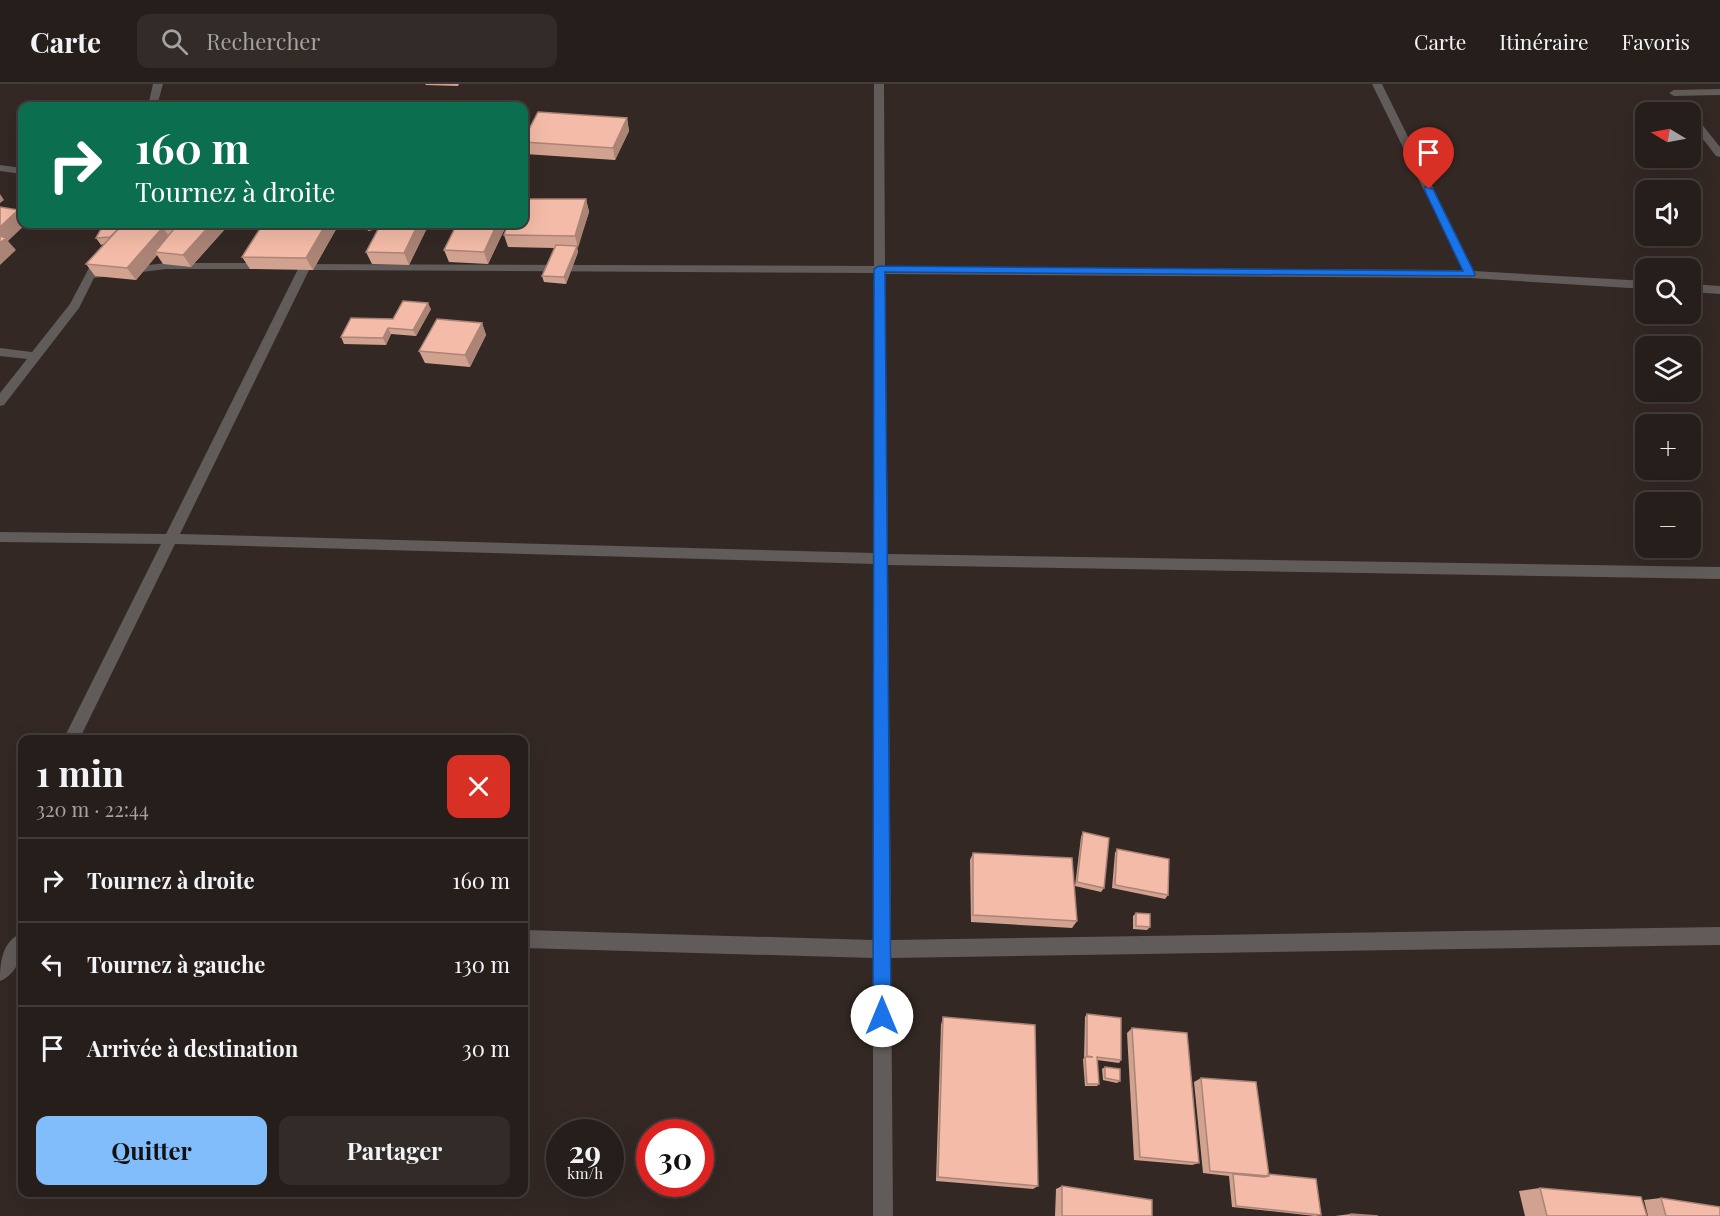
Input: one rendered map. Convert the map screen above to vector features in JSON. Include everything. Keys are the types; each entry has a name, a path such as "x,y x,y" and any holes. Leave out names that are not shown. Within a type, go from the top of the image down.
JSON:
{"street":[{"path":"153,102 158,84"},
{"path":"879,84 883,1216"},
{"path":"1377,84 1470,274"},
{"path":"1665,84 1680,102"},
{"path":"1674,93 1720,92"},
{"path":"1701,129 1720,154"},
{"path":"0,168 18,170"},
{"path":"0,402 75,305 99,254"},
{"path":"91,275 166,266 879,269 1470,274 1635,284"},
{"path":"73,735 305,266"},
{"path":"1701,289 1720,290"},
{"path":"0,352 35,356"},
{"path":"0,537 171,539 880,559 1720,573"},
{"path":"528,939 882,949 1720,936"},
{"path":"0,972 18,947"}],"building":[{"path":"538,112 627,118 613,148 528,142 528,131"},
{"path":"528,199 586,199 575,236 504,235 507,228 528,228"},
{"path":"0,207 18,210 0,227"},
{"path":"102,228 119,228 110,237 96,238"},
{"path":"119,228 162,228 127,268 86,264"},
{"path":"168,228 207,228 183,255 155,252 174,229"},
{"path":"260,228 324,228 306,258 242,257"},
{"path":"379,228 416,228 404,253 366,252"},
{"path":"455,228 495,228 484,252 444,250"},
{"path":"556,245 577,246 564,277 542,276"},
{"path":"403,301 428,303 413,330 388,328 383,338 341,337 351,318 393,319"},
{"path":"437,319 482,323 465,355 419,351"},
{"path":"1083,832 1109,838 1104,888 1077,882"},
{"path":"1117,849 1169,859 1168,895 1115,885"},
{"path":"973,853 1072,858 1077,921 973,915"},
{"path":"1136,913 1150,914 1150,927 1136,926"},
{"path":"1087,1014 1121,1018 1121,1060 1097,1057 1099,1084 1087,1084 1085,1057 1093,1057 1087,1056"},
{"path":"943,1017 1035,1025 1038,1186 938,1177"},
{"path":"1132,1028 1187,1033 1199,1163 1140,1157"},
{"path":"1105,1067 1120,1069 1120,1081 1105,1078"},
{"path":"1201,1078 1256,1082 1269,1176 1210,1171"},
{"path":"1233,1174 1264,1177 1269,1176 1268,1174 1316,1179 1321,1215 1236,1206"},
{"path":"1062,1186 1152,1200 1152,1216 1062,1216"},
{"path":"1540,1188 1641,1197 1647,1216 1547,1216"},
{"path":"1661,1198 1720,1207 1720,1216 1666,1216"},
{"path":"1351,1214 1378,1216 1351,1216"}],"route":[{"path":"882,1016 879,269 1470,274 1429,189"}]}
